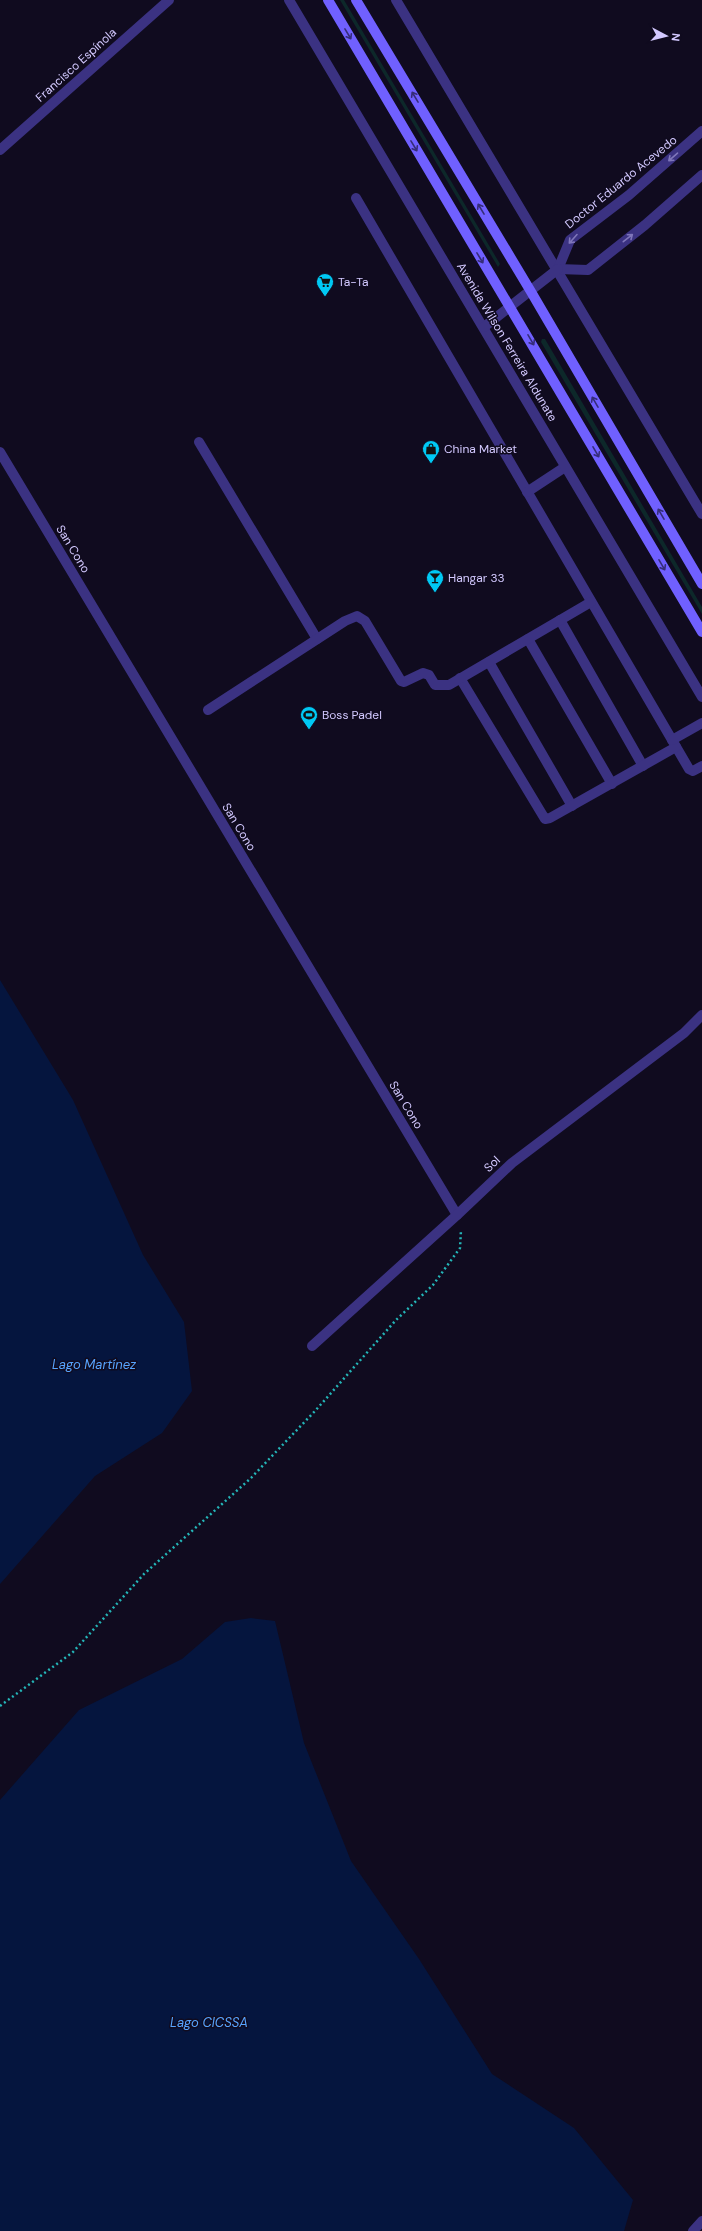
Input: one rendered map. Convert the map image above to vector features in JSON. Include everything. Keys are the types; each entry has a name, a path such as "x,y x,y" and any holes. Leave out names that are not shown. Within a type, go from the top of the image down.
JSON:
{"main road":[{"name":"Avenida Wilson Ferreira Aldunate","path":"328,0 702,632"},
{"path":"356,0 530,290 702,584"}],"street":[{"name":"Francisco Espínola","path":"0,150 169,0"},
{"name":"Avenida Wilson Ferreira Aldunate","path":"289,0 410,207 484,327 702,698"},
{"path":"396,0 558,269 702,514"},
{"name":"Doctor Eduardo Acevedo","path":"558,269 570,240 629,195 702,131"},
{"path":"484,327 558,269 588,270 645,225 702,175"},
{"path":"356,198 689,769 693,771 702,766"},
{"path":"199,442 317,639"},
{"name":"San Cono","path":"0,452 457,1216"},
{"path":"527,492 565,467"},
{"path":"208,710 345,621 357,616 365,621 400,681 404,682 423,673 429,675 435,685 442,686 449,685 591,602"},
{"path":"560,620 643,766"},
{"path":"528,639 612,784"},
{"path":"489,662 572,806"},
{"path":"460,678 545,819 550,818 643,766 702,724"},
{"name":"Sol","path":"312,1346 457,1216 512,1163 684,1033 702,1015"},
{"path":"693,2231 702,2221"}],"path":[{"path":"0,1706 73,1652 144,1574 251,1478 315,1411 396,1320 433,1286 460,1248 461,1227 457,1216"}],"green space":[{"path":"340,0 344,0 500,264 498,267"},
{"path":"542,339 545,339 702,607 702,614 541,342"}],"water":[{"name":"Lago Martínez","path":"0,980 73,1100 143,1255 184,1322 192,1391 162,1433 95,1476 0,1584"},
{"name":"Lago CICSSA","path":"251,1618 275,1621 304,1743 351,1861 419,1959 492,2074 574,2128 633,2200 624,2231 0,2231 0,1800 79,1710 182,1659 225,1622"}],"place":[{"name":"Ta-Ta","path":"325,297"},
{"name":"China Market","path":"431,464"},
{"name":"Hangar 33","path":"435,593"},
{"name":"Boss Padel","path":"309,730"}]}
